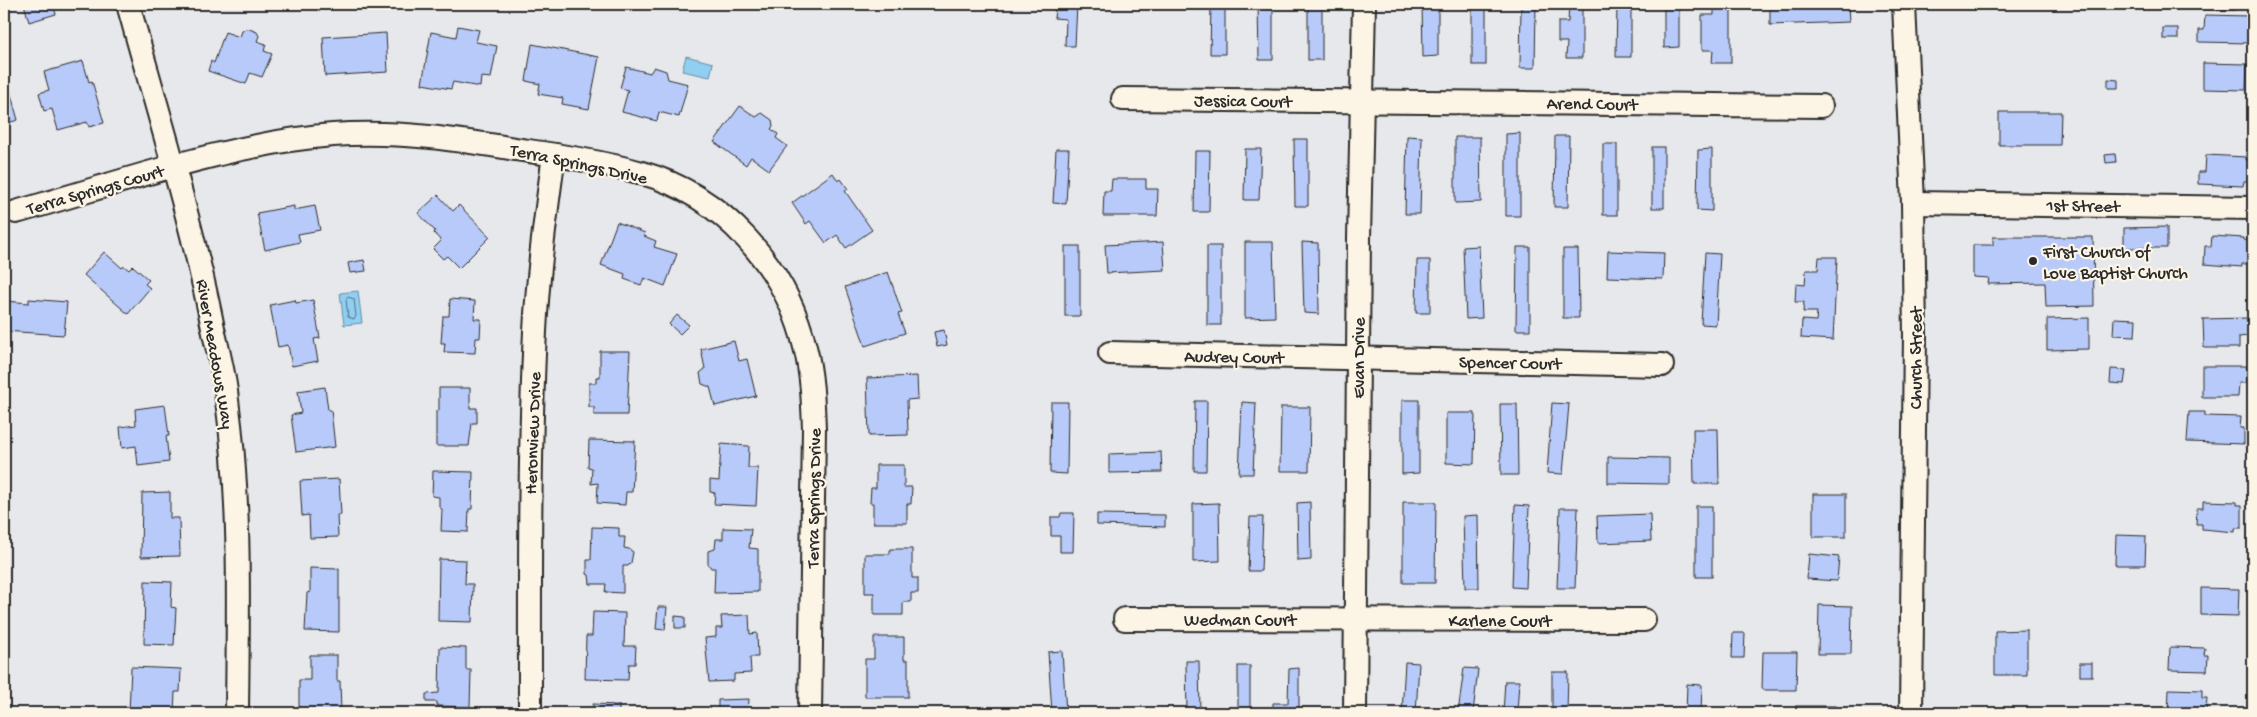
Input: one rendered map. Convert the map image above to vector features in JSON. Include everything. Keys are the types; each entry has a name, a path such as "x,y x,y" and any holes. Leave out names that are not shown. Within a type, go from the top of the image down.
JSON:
{"street":[{"name":"River Meadows Way","path":"128,4 175,166 209,304 227,398 236,476 239,539 237,713"},
{"name":"Evan Drive","path":"1355,713 1364,4"},
{"name":"Church Street","path":"1904,4 1913,203 1915,356 1911,713"},
{"name":"Jessica Court","path":"1123,98 1362,101"},
{"name":"Arend Court","path":"1362,101 1821,106"},
{"name":"Terra Springs Drive","path":"175,166 239,150 334,135 401,134 442,137 554,155 644,173 678,187 709,206 732,224 757,250 774,273 792,306 805,346 813,387 810,713"},
{"name":"Heronview Drive","path":"530,713 530,508 535,331 542,246 554,155"},
{"name":"Terra Springs Court","path":"16,212 175,166"},
{"name":"1st Street","path":"1913,203 2253,208"},
{"name":"Audrey Court","path":"1110,353 1358,359"},
{"name":"Spencer Court","path":"1358,359 1662,365"},
{"name":"Wedman Court","path":"1125,619 1356,619"},
{"name":"Karlene Court","path":"1356,619 1644,620"}],"water":[{"path":"686,56 713,63 710,77 682,71"},
{"path":"358,291 362,323 344,325 340,293"}],"building":[{"path":"24,4 53,4 56,14 29,22"},
{"path":"1051,4 1077,4 1075,46 1065,46 1066,19 1054,18 1055,9 1051,9"},
{"path":"1107,4 1186,4 1186,5"},
{"path":"1211,4 1225,4 1225,54 1210,54"},
{"path":"1258,4 1273,4 1273,60 1259,60"},
{"path":"1308,4 1322,4 1322,60 1308,60"},
{"path":"1422,4 1438,4 1438,56 1423,57"},
{"path":"1472,4 1486,4 1486,65 1472,65"},
{"path":"1521,4 1536,4 1535,68 1520,68"},
{"path":"1569,4 1582,4 1582,58 1566,58 1567,42 1558,42 1558,22 1568,22"},
{"path":"1617,4 1631,4 1631,57 1616,57"},
{"path":"1664,4 1679,4 1679,47 1664,48"},
{"path":"1714,4 1731,4 1731,63 1712,63 1713,50 1702,50 1702,15 1714,15"},
{"path":"1770,4 1848,4 1849,22 1770,25"},
{"path":"2183,4 2244,4 2244,6 2236,6 2235,10 2183,9"},
{"path":"2205,15 2250,16 2253,18 2253,40 2250,40 2251,43 2199,42 2199,30 2204,30"},
{"path":"458,26 479,30 476,42 497,46 491,78 481,77 480,87 453,82 451,89 422,84 431,32 456,37"},
{"path":"247,28 257,32 259,36 257,41 266,44 264,51 272,54 262,77 250,73 246,84 208,71 211,61 214,63 225,32 240,37 242,31"},
{"path":"2163,28 2178,28 2178,39 2163,39"},
{"path":"386,33 388,72 325,76 323,37"},
{"path":"532,44 599,57 589,109 562,104 563,98 538,94 540,84 526,81"},
{"path":"83,61 89,82 92,81 104,123 89,127 87,122 58,130 52,109 44,111 39,93 49,90 44,72"},
{"path":"2203,63 2247,64 2246,90 2203,89"},
{"path":"626,67 650,73 654,67 666,71 668,79 688,84 679,117 659,112 657,121 622,112 628,90 620,88"},
{"path":"2108,79 2118,80 2118,88 2108,88"},
{"path":"8,84 18,120 4,124 4,86"},
{"path":"740,106 756,117 762,113 772,120 773,126 771,129 778,134 776,138 787,146 769,170 751,157 746,165 714,142"},
{"path":"1999,112 2061,112 2060,145 1999,145"},
{"path":"1520,133 1520,216 1506,216 1506,134"},
{"path":"1407,136 1422,137 1420,214 1405,214"},
{"path":"1555,136 1569,136 1568,207 1554,207"},
{"path":"1455,137 1480,137 1481,202 1455,203"},
{"path":"1294,139 1308,139 1308,206 1295,206"},
{"path":"1603,144 1617,144 1617,215 1603,215"},
{"path":"1652,147 1664,147 1664,208 1652,208"},
{"path":"1056,149 1069,149 1066,204 1053,203"},
{"path":"1245,149 1261,149 1259,200 1244,200"},
{"path":"1712,149 1712,211 1697,210 1698,150"},
{"path":"1195,151 1210,151 1209,212 1194,212"},
{"path":"2115,154 2116,162 2106,163 2105,155"},
{"path":"2206,155 2246,157 2246,160 2252,160 2251,181 2244,181 2243,186 2198,184 2198,172 2205,172"},
{"path":"833,173 838,181 841,179 848,189 845,191 872,230 846,248 837,235 826,243 810,221 806,224 792,203"},
{"path":"1112,179 1146,179 1146,189 1158,189 1157,216 1103,216 1104,191 1111,191"},
{"path":"438,195 453,211 459,205 490,237 459,268 447,256 443,259 433,249 441,241 434,233 435,231 418,213"},
{"path":"294,206 294,210 315,206 320,230 298,234 300,242 265,250 257,213"},
{"path":"617,222 645,233 644,236 656,241 654,247 677,254 665,286 644,278 641,285 624,279 625,274 601,265"},
{"path":"2167,227 2167,248 2124,248 2124,228"},
{"path":"2212,236 2244,238 2244,240 2251,241 2250,264 2242,264 2242,267 2204,264 2205,246 2211,246"},
{"name":"First Church of Love Baptist Church","path":"1993,237 2093,237 2094,306 2046,307 2045,283 1988,284 1989,278 1973,277 1973,245 1993,245"},
{"path":"1163,242 1165,270 1107,273 1105,245"},
{"path":"1245,242 1273,242 1275,317 1245,318"},
{"path":"1302,242 1318,243 1319,314 1304,313"},
{"path":"1065,246 1080,246 1080,316 1065,316"},
{"path":"1207,246 1221,246 1221,325 1207,325"},
{"path":"1479,246 1482,318 1466,319 1463,247"},
{"path":"1517,247 1530,247 1530,330 1516,330"},
{"path":"1563,249 1578,249 1579,318 1563,318"},
{"path":"1608,251 1664,253 1663,279 1607,277"},
{"path":"104,252 122,268 124,266 129,270 133,266 149,280 145,284 150,288 128,314 84,275"},
{"path":"1705,253 1720,254 1716,325 1701,324"},
{"path":"1819,257 1837,257 1833,340 1801,338 1802,320 1816,321 1817,312 1803,312 1804,302 1795,302 1796,284 1805,285 1806,270 1818,270"},
{"path":"364,260 366,271 350,273 348,263"},
{"path":"1417,260 1430,260 1430,313 1416,313"},
{"path":"888,272 902,313 898,314 905,333 865,346 845,287"},
{"path":"29,299 67,302 64,335 4,331 5,301 29,303"},
{"path":"450,299 475,301 474,319 481,319 480,338 476,338 475,353 444,352 445,343 441,343 443,316 449,316"},
{"path":"295,300 296,303 313,300 320,338 314,339 318,361 292,366 288,345 278,347 270,305"},
{"path":"677,315 689,325 680,334 669,324"},
{"path":"2089,318 2089,349 2047,350 2047,319"},
{"path":"2114,318 2136,319 2135,336 2113,335"},
{"path":"2248,318 2248,336 2239,337 2239,348 2204,348 2203,319"},
{"path":"944,330 947,345 937,347 934,332"},
{"path":"734,341 739,361 747,359 756,396 715,406 710,387 702,384 700,373 705,369 701,349"},
{"path":"600,351 630,351 627,415 594,415 594,407 589,407 589,383 596,383 596,377 600,377"},
{"path":"2202,366 2247,366 2247,383 2239,383 2238,397 2202,397"},
{"path":"2111,369 2126,370 2124,384 2110,383"},
{"path":"917,376 918,399 907,400 908,435 869,436 867,378"},
{"path":"325,387 328,410 331,410 335,447 296,452 291,415 301,413 298,391"},
{"path":"439,388 470,388 470,408 477,408 477,423 472,423 469,446 436,446 436,410 439,411"},
{"path":"1402,400 1419,400 1419,473 1402,474"},
{"path":"1195,401 1207,401 1206,471 1194,471"},
{"path":"1051,402 1068,402 1067,474 1050,473"},
{"path":"1242,402 1256,403 1253,474 1239,474"},
{"path":"1552,403 1569,404 1563,474 1547,473"},
{"path":"1500,404 1517,404 1518,475 1501,475"},
{"path":"165,405 169,436 166,436 169,462 138,466 136,446 122,448 120,427 136,425 135,409"},
{"path":"1281,407 1310,407 1309,471 1280,471"},
{"path":"2189,412 2205,412 2205,416 2241,417 2240,428 2244,428 2244,444 2187,442"},
{"path":"1446,413 1475,413 1474,464 1446,463"},
{"path":"1693,429 1718,429 1719,484 1694,484"},
{"path":"589,440 635,441 632,492 626,492 625,505 597,503 598,483 591,484 592,468 588,467"},
{"path":"721,444 749,446 748,468 758,468 756,506 714,504 715,493 710,492 710,480 719,481"},
{"path":"1161,452 1162,472 1109,473 1109,454"},
{"path":"1608,457 1669,458 1669,484 1608,483"},
{"path":"876,465 904,465 904,487 912,487 911,504 907,504 907,523 873,523 873,503 870,503 871,488 876,488"},
{"path":"433,471 473,472 472,509 469,509 468,532 441,531 442,509 439,507 439,497 432,496"},
{"path":"339,479 341,515 337,515 338,537 310,538 309,515 302,516 300,481"},
{"path":"170,492 170,518 179,518 180,556 141,557 142,493"},
{"path":"1813,494 1846,494 1846,537 1813,537"},
{"path":"2203,501 2237,502 2237,505 2242,505 2242,528 2235,528 2235,532 2202,529 2202,524 2196,524 2197,508 2203,508"},
{"path":"1310,502 1311,560 1298,561 1297,503"},
{"path":"1403,502 1436,502 1435,583 1403,583"},
{"path":"1219,503 1220,561 1193,562 1193,504"},
{"path":"1515,505 1529,506 1526,588 1512,587"},
{"path":"1696,506 1712,506 1712,577 1696,577"},
{"path":"1560,508 1578,508 1575,588 1557,588"},
{"path":"1061,513 1074,513 1073,552 1060,552 1060,536 1051,536 1051,517 1060,517"},
{"path":"1097,514 1165,515 1165,527 1097,525"},
{"path":"1650,514 1651,541 1598,543 1597,516"},
{"path":"1478,515 1479,588 1465,588 1463,516"},
{"path":"1250,517 1263,517 1261,571 1248,571"},
{"path":"592,527 619,528 619,537 625,537 624,548 633,552 631,563 628,566 623,566 623,593 605,592 606,584 590,584 589,575 587,574 587,560 591,560"},
{"path":"723,528 751,529 749,548 758,549 758,592 714,593 715,568 711,568 708,564 708,551 715,549 716,539 723,539"},
{"path":"2116,535 2146,536 2145,565 2115,565"},
{"path":"890,549 912,549 912,578 918,578 918,593 911,593 911,602 903,602 903,615 874,615 874,593 865,593 865,554 890,554"},
{"path":"1809,554 1839,557 1837,581 1807,579"},
{"path":"439,559 466,560 465,584 473,584 472,622 438,621"},
{"path":"310,568 339,569 339,632 305,631 307,593 310,592"},
{"path":"145,581 172,582 171,607 176,608 174,645 144,644"},
{"path":"2201,588 2239,589 2238,616 2201,615"},
{"path":"1819,605 1852,606 1851,654 1818,654"},
{"path":"658,607 667,607 665,630 656,629"},
{"path":"593,612 625,613 624,646 636,646 635,664 629,664 628,680 585,679 586,636 592,636"},
{"path":"749,615 750,634 757,633 758,657 750,657 751,673 734,674 734,681 709,682 705,638 716,637 716,628 722,628 721,616"},
{"path":"675,616 685,617 685,628 675,628"},
{"path":"2027,630 2027,675 1995,675 1995,631"},
{"path":"1733,633 1745,633 1744,658 1732,658"},
{"path":"874,637 904,637 904,660 908,660 908,697 865,697 865,659 874,659"},
{"path":"440,647 466,648 466,670 471,670 470,707 437,706 437,702 426,702 426,694 439,693"},
{"path":"2170,647 2205,648 2204,655 2208,655 2207,671 2169,670"},
{"path":"1062,651 1066,713 1052,713 1048,652"},
{"path":"1763,652 1797,652 1796,690 1762,690"},
{"path":"310,655 337,655 337,681 340,681 341,712 299,713 299,680 310,680"},
{"path":"1186,661 1199,661 1200,713 1187,713"},
{"path":"1405,662 1419,663 1416,713 1402,713"},
{"path":"2080,663 2092,663 2092,676 2080,676"},
{"path":"1238,666 1250,666 1250,713 1238,713"},
{"path":"131,667 181,669 180,692 175,692 174,713 129,713"},
{"path":"1299,668 1299,713 1273,713 1273,703 1288,703 1289,669"},
{"path":"1464,668 1478,669 1473,713 1458,713"},
{"path":"1552,672 1568,672 1567,713 1552,713"},
{"path":"1505,681 1519,681 1517,713 1503,713"},
{"path":"1687,684 1702,685 1701,713 1686,713"},
{"path":"2169,689 2202,690 2202,698 2207,698 2206,713 2168,713"},
{"path":"749,699 748,713 718,713 718,700"},
{"path":"593,704 619,705 619,713 593,713"},
{"path":"1796,706 1836,706 1836,713 1796,713"}],"place":[{"name":"First Church of Love Baptist Church","path":"2033,261"}]}
